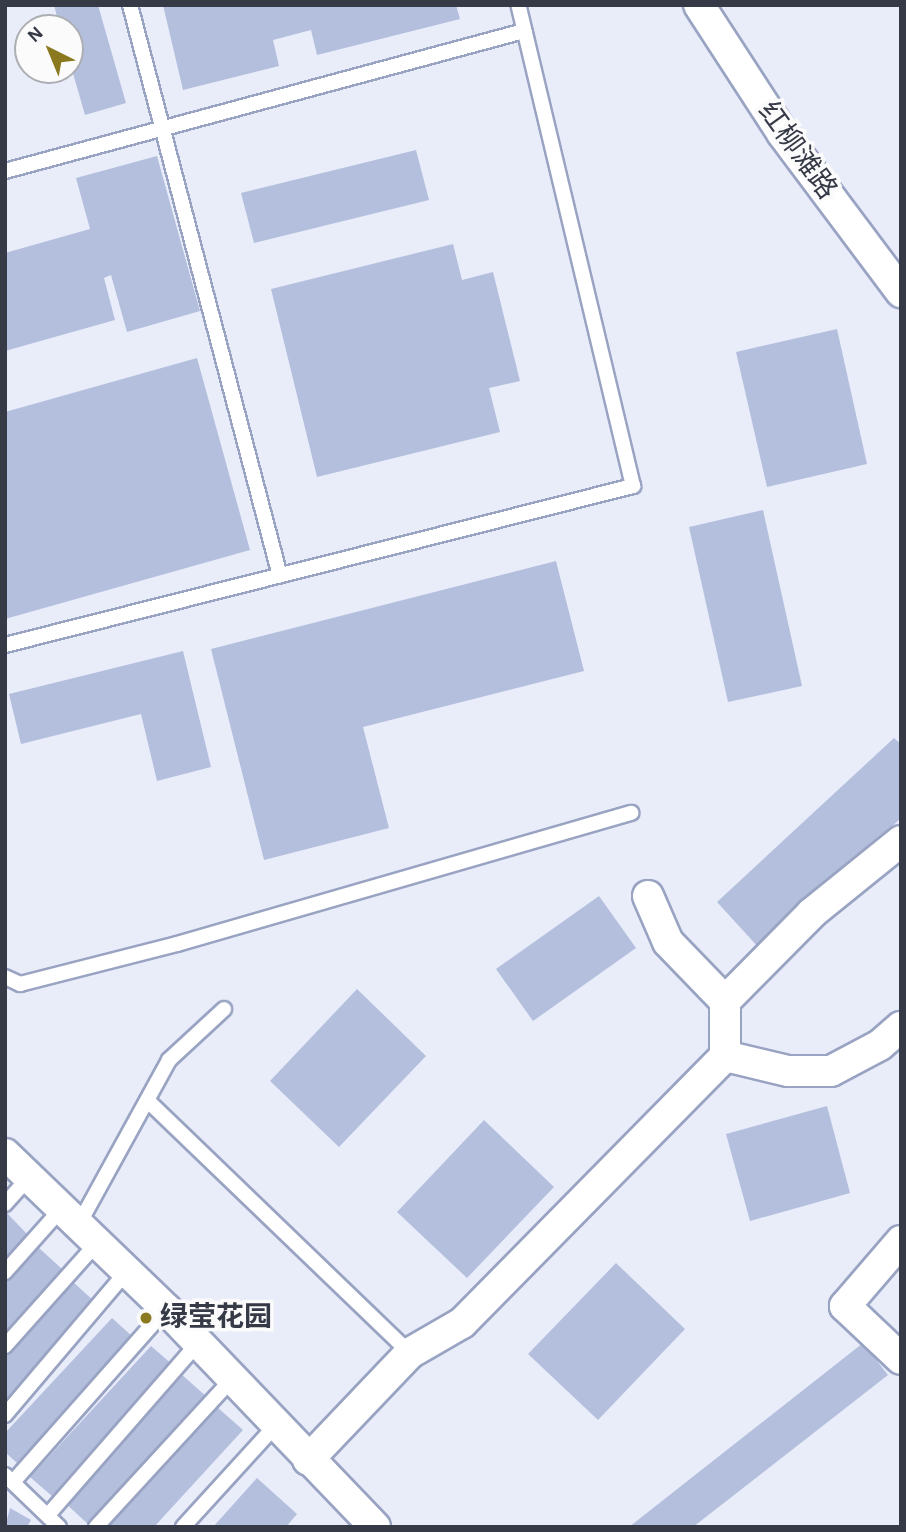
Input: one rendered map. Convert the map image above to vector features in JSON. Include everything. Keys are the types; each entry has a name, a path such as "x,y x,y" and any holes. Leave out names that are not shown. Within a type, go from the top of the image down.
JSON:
{"street":[{"name":"红柳滩路","path":"699,5 782,133 901,292"},
{"path":"725,1001 812,913 901,841"},
{"path":"308,1460 410,1353 462,1323 725,1056 725,1001 668,942 649,896"},
{"path":"725,1056 788,1071 831,1070 880,1045 901,1027"},
{"path":"5,1154 166,1308 366,1524"},
{"path":"901,1241 845,1306 901,1359"}],"lane":[{"path":"131,5 280,576"},
{"path":"5,645 633,486 518,5"},
{"path":"5,171 524,31"},
{"path":"5,977 20,984 177,944 631,813"},
{"path":"5,1346 80,1225 169,1060 224,1009"},
{"path":"148,1101 410,1353"},
{"path":"5,1204 29,1177"},
{"path":"5,1272 80,1225"},
{"path":"5,1415 128,1270"},
{"path":"59,1527 9,1478 166,1308"},
{"path":"47,1516 198,1343"},
{"path":"96,1527 232,1379"},
{"path":"183,1527 276,1425"}],"building":[{"path":"54,5 98,5 126,103 85,115 76,84 84,84 84,14 56,14"},
{"path":"163,5 456,5 460,19 317,55 311,30 273,40 279,66 183,90"},
{"path":"416,150 429,200 254,243 241,193"},
{"path":"157,156 200,311 127,332 111,275 104,278 115,320 5,351 5,253 90,229 76,178"},
{"path":"453,244 462,280 493,272 520,381 489,388 500,432 317,477 271,289"},
{"path":"837,329 867,464 767,487 736,352"},
{"path":"197,358 250,550 5,619 5,412"},
{"path":"763,510 802,686 728,702 689,527"},
{"path":"556,561 584,671 363,727 389,828 264,860 211,649"},
{"path":"183,651 211,767 157,781 141,714 21,744 9,694"},
{"path":"894,738 901,744 901,818 759,948 717,902"},
{"path":"599,896 636,948 533,1021 496,969"},
{"path":"357,989 426,1056 339,1147 270,1081"},
{"path":"827,1106 850,1193 750,1221 726,1134"},
{"path":"484,1120 554,1187 467,1278 397,1212"},
{"path":"5,1211 27,1234 5,1259"},
{"path":"38,1247 62,1269 5,1332 5,1283"},
{"path":"616,1263 685,1329 598,1420 528,1354"},
{"path":"72,1281 95,1302 5,1400 5,1354"},
{"path":"112,1318 133,1337 17,1463 5,1452 5,1433"},
{"path":"863,1343 888,1375 693,1527 629,1527"},
{"path":"151,1346 174,1366 53,1497 30,1477"},
{"path":"181,1374 207,1397 89,1525 64,1502"},
{"path":"217,1407 243,1430 154,1527 107,1527"},
{"path":"257,1478 297,1514 286,1527 213,1527"},
{"path":"10,1508 31,1520 27,1527 5,1527"}],"place":[{"name":"绿莹花园","path":"146,1318"}]}
